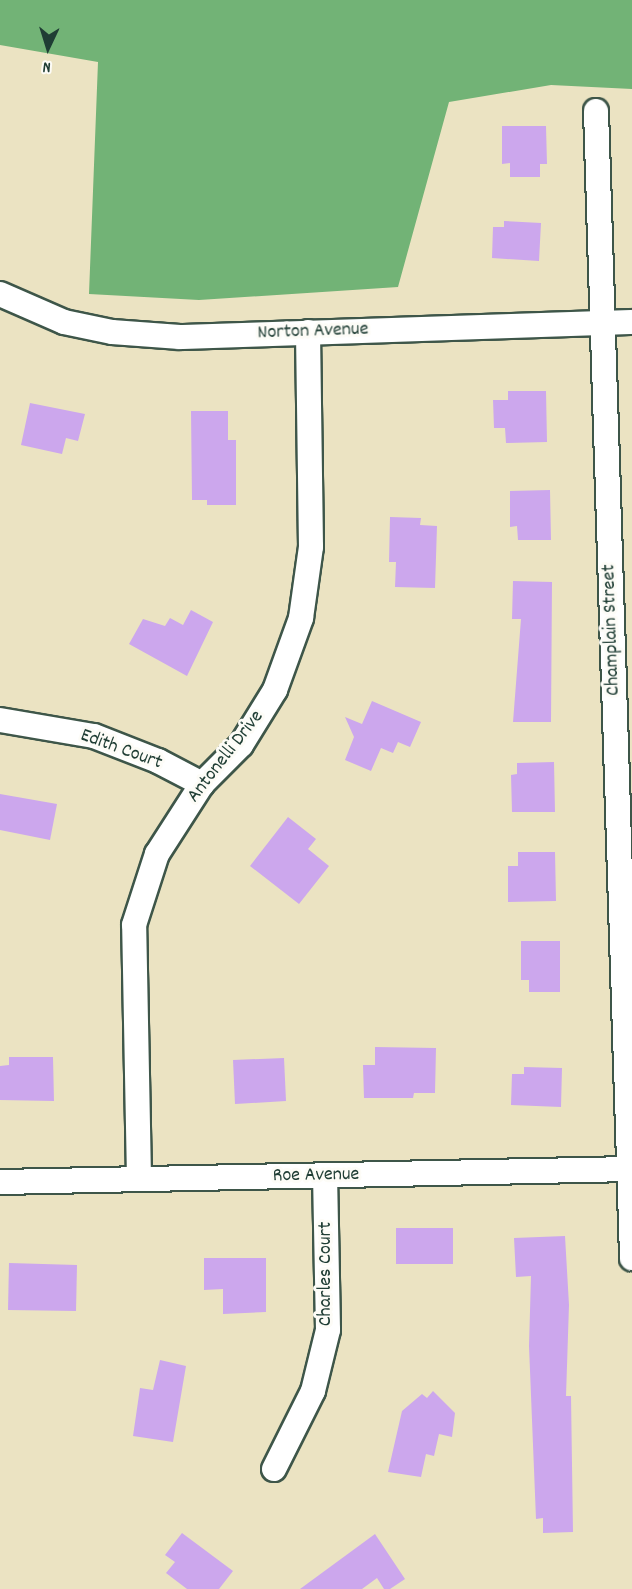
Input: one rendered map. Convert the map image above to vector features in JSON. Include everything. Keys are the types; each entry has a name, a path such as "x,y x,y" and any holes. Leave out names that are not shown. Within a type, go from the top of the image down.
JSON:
{"street":[{"name":"Champlain Street","path":"596,111 632,1258"},
{"name":"Norton Avenue","path":"0,294 64,322 112,332 180,337 632,322"},
{"name":"Antonelli Drive","path":"139,1178 134,925 157,854 202,784 241,745 275,690 301,618 311,547 308,332"},
{"name":"Edith Court","path":"0,720 94,736 158,761 202,784"},
{"name":"Roe Avenue","path":"0,1182 631,1169"},
{"name":"Charles Court","path":"274,1469 313,1391 328,1330 325,1177"}],"green space":[{"path":"0,0 632,0 632,89 551,85 449,102 398,287 199,300 89,294 98,62 0,45"}],"building":[{"path":"502,126 546,126 547,164 540,164 540,177 510,177 510,163 502,164"},
{"path":"504,221 541,223 539,261 492,258 493,227 504,227"},
{"path":"508,391 546,391 547,442 506,443 505,428 494,428 493,400 508,400"},
{"path":"30,403 85,414 78,441 66,438 62,454 21,445"},
{"path":"191,411 228,411 228,440 236,440 236,505 207,505 207,500 192,500"},
{"path":"550,490 551,540 518,540 517,526 510,527 510,491"},
{"path":"390,517 421,518 420,525 437,526 435,588 395,587 396,562 389,562"},
{"path":"513,581 552,582 551,722 513,722 521,619 512,619"},
{"path":"191,610 213,622 187,676 129,644 143,619 165,626 170,618 183,625"},
{"path":"372,701 421,722 410,747 398,742 393,753 381,748 371,771 345,760 354,737 345,717 362,724"},
{"path":"554,762 555,812 512,812 511,775 517,774 517,763"},
{"path":"0,794 57,804 50,840 0,830"},
{"path":"288,817 316,839 308,849 329,866 299,904 250,866"},
{"path":"518,852 555,852 556,901 508,902 508,866 518,866"},
{"path":"521,941 560,941 560,992 529,992 529,980 521,980"},
{"path":"375,1047 436,1048 435,1093 414,1093 413,1098 364,1098 363,1065 375,1065"},
{"path":"9,1057 53,1057 54,1101 0,1100 0,1066 9,1065"},
{"path":"284,1058 286,1101 235,1104 233,1060"},
{"path":"524,1067 562,1068 561,1107 511,1105 512,1074 524,1074"},
{"path":"396,1228 453,1228 453,1264 396,1264"},
{"path":"565,1236 569,1305 566,1396 571,1396 573,1532 543,1533 543,1518 536,1519 529,1346 531,1276 516,1277 514,1238"},
{"path":"204,1258 266,1258 266,1312 223,1314 223,1289 204,1290"},
{"path":"9,1263 77,1265 76,1311 8,1310"},
{"path":"160,1360 186,1366 173,1442 133,1436 140,1388 153,1390"},
{"path":"433,1391 455,1413 452,1437 439,1434 434,1456 426,1454 421,1477 388,1472 402,1411 422,1394 427,1398"},
{"path":"182,1533 233,1571 219,1589 187,1589 166,1573 175,1562 165,1555"},
{"path":"375,1534 405,1579 390,1589 384,1589 377,1578 362,1589 300,1589"}]}
